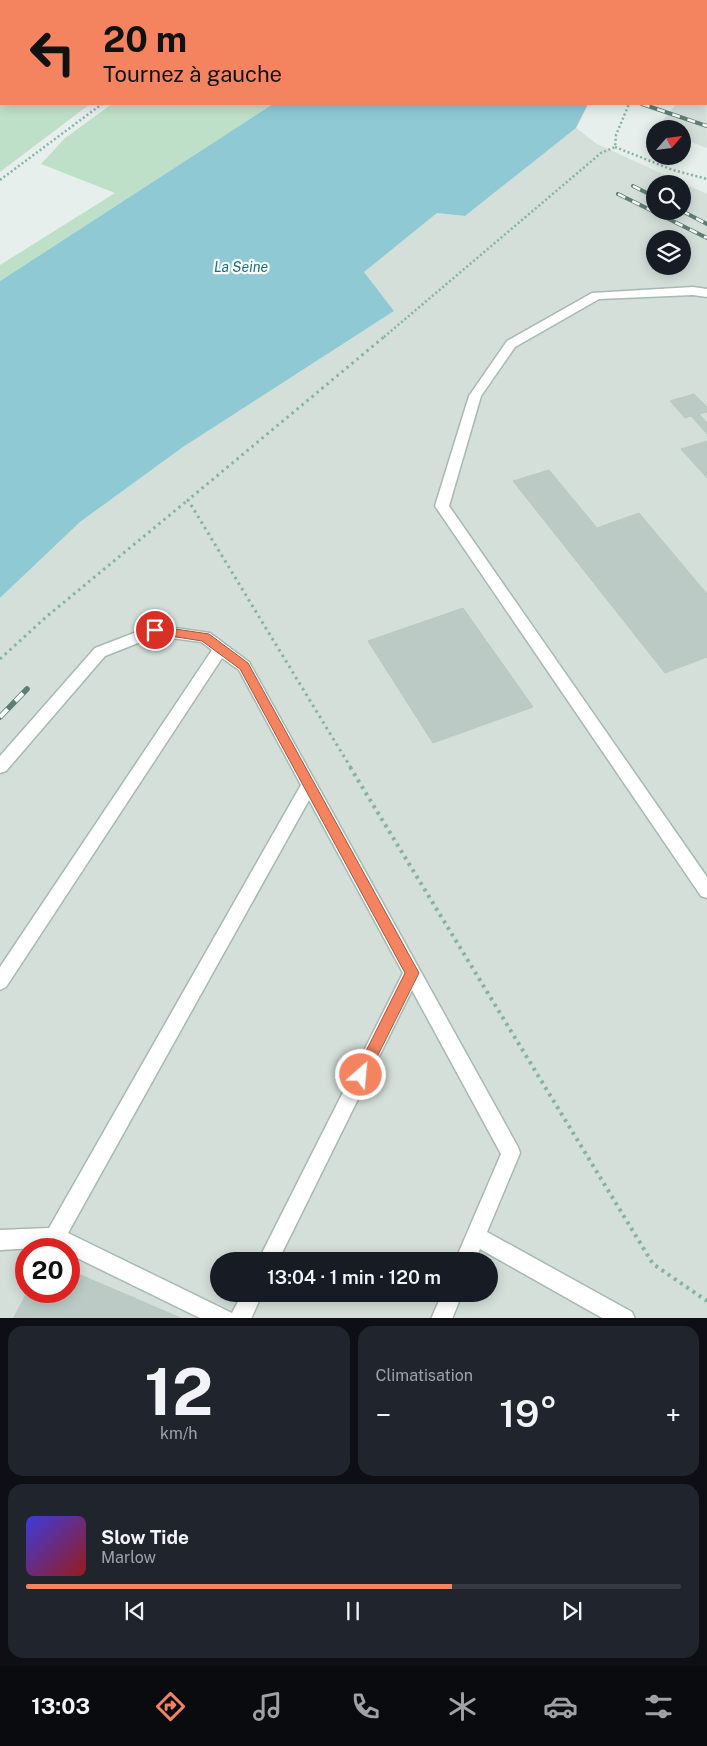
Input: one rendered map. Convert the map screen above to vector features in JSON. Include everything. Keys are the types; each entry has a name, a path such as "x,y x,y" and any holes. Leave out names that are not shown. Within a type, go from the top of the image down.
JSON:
{"lane":[{"path":"707,293 693,291 596,296 511,344 475,396 442,506 707,891"},
{"path":"0,767 100,652 155,630 205,637 244,666 511,1153 469,1252"},
{"path":"0,982 220,648"},
{"path":"55,1237 310,785"},
{"path":"272,1252 412,973"},
{"path":"476,1236 624,1318"},
{"path":"0,1240 55,1237 226,1318"},
{"path":"240,1318 248,1302"},
{"path":"441,1318 448,1302"}],"path":[{"path":"0,180 101,105"},
{"path":"615,147 616,135 629,105"},
{"path":"0,659 46,617 468,268 601,153 615,147 673,170 707,179"},
{"path":"188,500 653,1264 707,1301"}],"shaded area":[{"path":"675,105 706,105 707,148 691,142 691,120 663,120"},
{"path":"576,128 597,144 665,175 646,175 646,220 691,220 691,187 707,194 707,1318 0,1318 0,598 80,522 183,447 394,311 363,272 437,213 465,216"}],"green space":[{"path":"0,105 89,105 0,172"},
{"path":"111,105 271,105 0,281 0,265 115,193 41,164 65,138"}],"water":[{"name":"La Seine","path":"271,105 588,105 576,128 465,216 437,213 364,272 394,311 183,447 80,522 0,598 0,281"}],"building":[{"path":"694,394 707,407 707,412 699,414 707,423 707,434 691,416 685,418 670,401"},
{"path":"707,441 707,478 681,449"},
{"path":"549,470 597,528 639,513 707,594 707,657 665,673 513,481"},
{"path":"463,608 533,707 433,743 368,641"},
{"path":"80,1275 181,1318 14,1318 22,1303 80,1303"}],"railway":[{"path":"645,105 707,126"},
{"path":"633,186 646,192"},
{"path":"618,194 707,238"},
{"path":"691,216 707,224"},
{"path":"0,717 27,689"}],"route":[{"path":"155,630 205,637 244,666 412,973 361,1075"}]}
